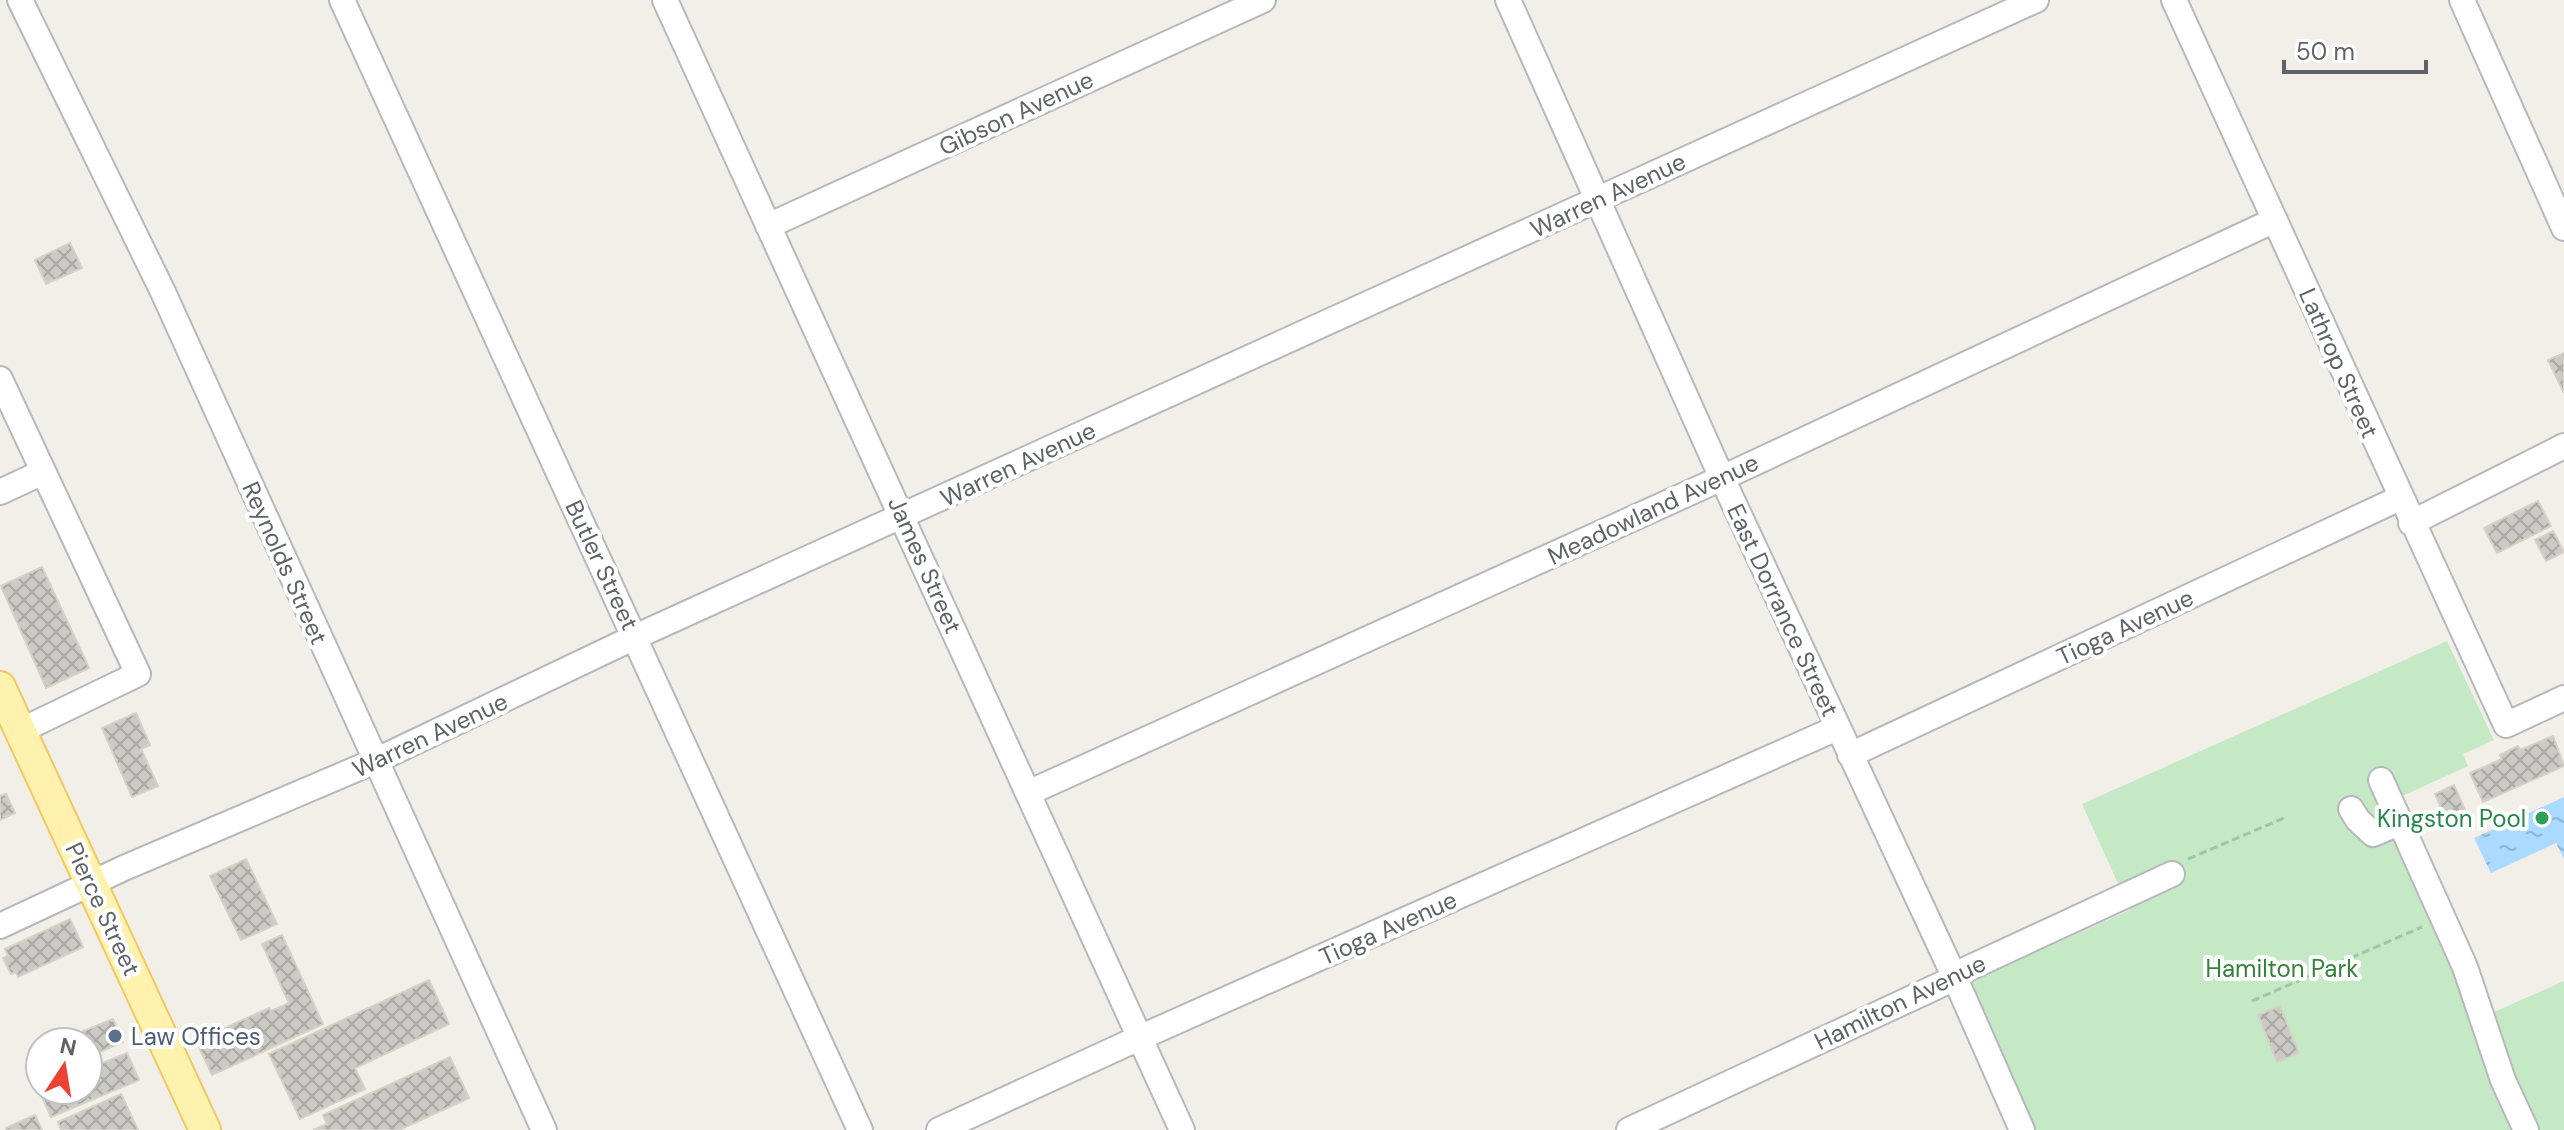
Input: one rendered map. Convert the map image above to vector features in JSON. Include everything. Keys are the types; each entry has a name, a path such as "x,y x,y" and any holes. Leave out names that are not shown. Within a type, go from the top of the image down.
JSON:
{"main road":[{"name":"Pierce Street","path":"0,687 205,1130"}],"street":[{"name":"Reynolds Street","path":"20,0 163,292 544,1130"},
{"name":"Butler Street","path":"342,0 860,1130"},
{"name":"James Street","path":"665,0 1182,1130"},
{"name":"Gibson Avenue","path":"768,226 1263,0"},
{"name":"East Dorrance Street","path":"1508,0 1722,478 1955,978 2022,1130"},
{"name":"Warren Avenue","path":"0,926 91,883 375,761 635,637 2036,0"},
{"name":"Lathrop Street","path":"2174,0 2506,725 2564,698"},
{"path":"2462,0 2564,228"},
{"name":"Meadowland Avenue","path":"1028,793 1722,478 2275,220"},
{"path":"0,379 138,674 20,731"},
{"path":"2411,523 2564,446"},
{"path":"0,492 43,472"},
{"name":"Tioga Avenue","path":"1850,755 2400,498"},
{"name":"Tioga Avenue","path":"939,1130 1837,728"},
{"path":"2381,780 2465,967 2503,1080 2526,1130"},
{"path":"2351,809 2373,834 2399,823"},
{"name":"Hamilton Avenue","path":"1629,1130 2172,874"}],"path":[{"path":"2204,851 2284,818"},
{"path":"2252,1001 2444,917"}],"green space":[{"name":"Hamilton Park","path":"2447,641 2494,740 2463,754 2468,766 2387,803 2483,1017 2564,981 2564,1130 2036,1130 1970,982 2130,910 2082,804"}],"water":[{"name":"Kingston Pool","path":"2564,797 2564,859 2556,843 2491,873 2474,838"}],"building":[{"path":"70,243 82,268 46,284 35,260"},
{"path":"2564,353 2564,393 2548,360"},
{"path":"2538,501 2551,526 2497,553 2484,528"},
{"path":"2553,531 2564,552 2546,561 2535,540"},
{"path":"42,567 89,668 46,688 1,586"},
{"path":"136,713 150,745 141,749 158,786 132,797 102,728"},
{"name":"Kingston Pool","path":"2553,736 2564,766 2483,802 2470,773 2502,759 2500,755 2518,746 2520,750"},
{"path":"2454,785 2466,812 2447,821 2435,794"},
{"path":"6,794 15,813 0,820 0,796"},
{"path":"246,859 277,924 241,940 210,876"},
{"path":"70,919 83,947 18,977 16,972 11,974 3,958 8,956 5,949"},
{"path":"282,935 323,1024 212,1075 196,1041 269,1008 271,1011 289,1003 262,944"},
{"path":"429,980 449,1024 355,1068 365,1089 300,1119 269,1054"},
{"path":"2280,1006 2299,1053 2277,1062 2258,1015"},
{"path":"113,1019 123,1042 104,1050 104,1026 96,1026"},
{"path":"127,1053 139,1080 104,1095 104,1062"},
{"path":"450,1057 469,1098 399,1130 313,1130 327,1124 323,1115"},
{"path":"121,1094 138,1130 61,1130 58,1122 94,1106 104,1106 104,1102"},
{"path":"46,1106 77,1106 51,1117"},
{"path":"35,1115 42,1130 6,1128"}],"place":[{"name":"Kingston Pool","path":"2542,818"},
{"name":"Law Offices","path":"115,1036"}]}
